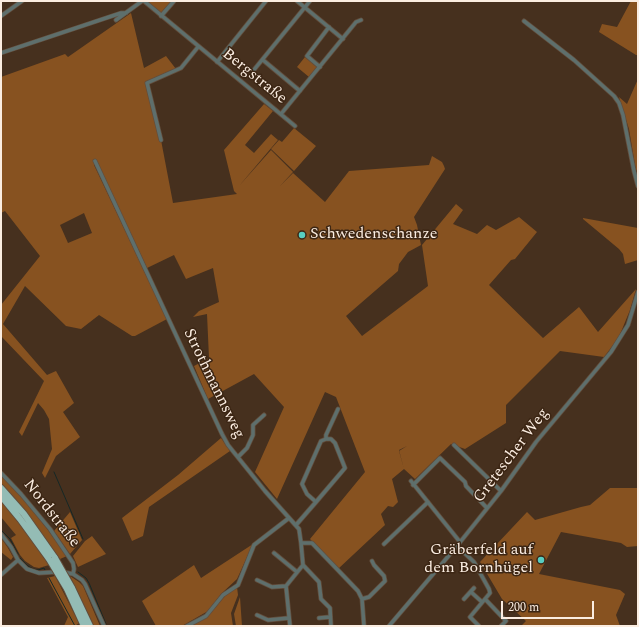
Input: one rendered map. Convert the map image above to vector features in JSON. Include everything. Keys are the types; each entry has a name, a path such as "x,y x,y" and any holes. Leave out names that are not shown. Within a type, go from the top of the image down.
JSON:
{"highway":[{"path":"1,488 24,514 52,559 90,626"},
{"path":"1,496 52,559"},
{"path":"69,588 84,626"}],"street":[{"path":"1,16 22,1"},
{"path":"116,20 143,1"},
{"name":"Bergstraße","path":"143,1 295,126"},
{"path":"162,16 174,1"},
{"path":"217,62 266,1"},
{"path":"297,1 343,39"},
{"path":"253,71 310,1"},
{"path":"1,53 121,13 126,13"},
{"path":"281,114 356,22 361,20"},
{"path":"524,21 574,60 605,87 616,100 623,115 638,186"},
{"path":"320,67 307,56 329,27"},
{"name":"Bergstraße","path":"161,140 147,83 181,68 198,47"},
{"path":"263,60 300,91"},
{"name":"Strothmannsweg","path":"95,161 228,445 265,491 299,529 302,565"},
{"name":"Gretescher Weg","path":"389,626 457,546 501,491 536,442 617,344 628,325 638,292"},
{"path":"326,439 326,435 338,409"},
{"path":"238,457 247,448 253,435 253,425 264,415"},
{"path":"296,525 346,468 335,443 331,439 321,441 302,484 306,494 316,502"},
{"path":"454,445 501,491"},
{"path":"413,485 440,458 465,482 466,486 487,508"},
{"name":"Nordstraße","path":"1,473 21,494 50,529 73,563 73,574"},
{"path":"410,481 460,542"},
{"path":"384,544 428,502"},
{"path":"187,626 206,616 223,595 238,585 254,545 289,518"},
{"name":"Nordstraße","path":"1,534 12,547 18,560 27,569 33,572 45,574 60,572 73,574 82,580 104,626"},
{"path":"301,543 312,543 358,591 362,599 364,626"},
{"path":"457,546 474,562 490,592 470,617 479,626"},
{"path":"274,553 297,572"},
{"path":"1,575 18,560"},
{"path":"362,599 369,597 385,580 384,576 372,560"},
{"path":"290,626 286,586 302,565 319,582 321,599 330,608 331,626"},
{"path":"257,580 272,587 286,586"},
{"path":"464,599 472,590 506,621 501,626"},
{"path":"257,615 268,620 289,618"},
{"path":"319,618 330,617"}],"shaded area":[{"path":"145,1 172,1 160,14"},
{"path":"631,1 638,1 638,55 599,32 602,24 617,27"},
{"path":"131,13 144,68 166,56 176,69 147,83 161,140 173,203 237,194 234,191 224,150 264,104 273,111 245,145 254,153 271,134 278,140 239,186 271,150 293,172 280,186 293,173 325,202 349,171 429,165 432,156 442,162 445,169 414,217 421,245 408,252 399,264 398,271 346,316 362,336 428,286 422,245 456,204 463,210 453,224 477,234 487,225 496,230 519,217 537,232 515,259 511,260 489,285 543,338 579,307 598,332 636,289 630,310 617,340 604,357 560,351 506,405 506,423 465,449 451,444 415,479 404,469 392,479 398,502 393,507 388,506 381,514 385,525 338,569 310,539 365,472 336,397 325,392 277,499 255,472 284,407 254,374 208,399 194,366 209,358 207,314 193,317 199,311 219,302 213,268 186,279 174,255 147,268 97,163 94,165 167,319 135,336 132,336 99,315 81,329 66,326 25,286 3,324 47,375 56,371 74,403 63,412 80,437 56,456 45,478 42,473 52,449 49,419 38,403 22,436 19,432 44,381 1,336 1,305 40,256 5,211 1,213 1,77 65,54 68,57","holes":["84,213 92,233 68,243 60,225"]},
{"path":"305,57 317,67 309,77 297,67"},
{"path":"638,79 638,168 636,171 629,129 619,97 627,104"},
{"path":"294,128 316,146 294,171 271,149 279,140 282,142"},
{"path":"583,218 638,228 638,260 625,264 623,254 619,249"},
{"path":"221,438 230,451 149,507 143,536 132,541 122,518 178,475"},
{"path":"1,475 20,494 67,556 60,559 26,512 1,483"},
{"path":"610,488 638,488 638,546 627,547 621,543 561,532 539,574 620,590 625,594 616,615 620,626 521,626 526,621 502,599 480,562 527,512 535,520 590,505"},
{"path":"1,501 23,528 49,565 39,568 34,567 25,561 20,555 11,538 16,535 1,517"},
{"path":"70,512 82,540 70,554 54,531"},
{"path":"92,536 106,554 78,567 73,556 85,541"},
{"path":"1,538 13,557 11,560 1,552"},
{"path":"253,544 237,579 221,594 208,611 182,626 156,626 142,601 194,565 201,578"},
{"path":"55,576 79,623 75,626 64,626 68,617 47,578"},
{"path":"70,576 83,586 100,626 94,626"},
{"path":"237,587 238,595 231,613 233,626 191,626 207,617 225,596"},
{"path":"240,597 242,626 236,626 234,614"}],"waterway":[{"path":"54,472 83,539"},
{"path":"1,530 10,539 18,554"},
{"path":"20,558 33,569 38,570 44,568 45,570"},
{"path":"78,572 86,578 89,583 106,624"},
{"path":"49,578 75,626"}],"place":[{"name":"Schwedenschanze","path":"302,235"},
{"name":"Gräberfeld auf dem Bornhügel","path":"541,560"}]}
